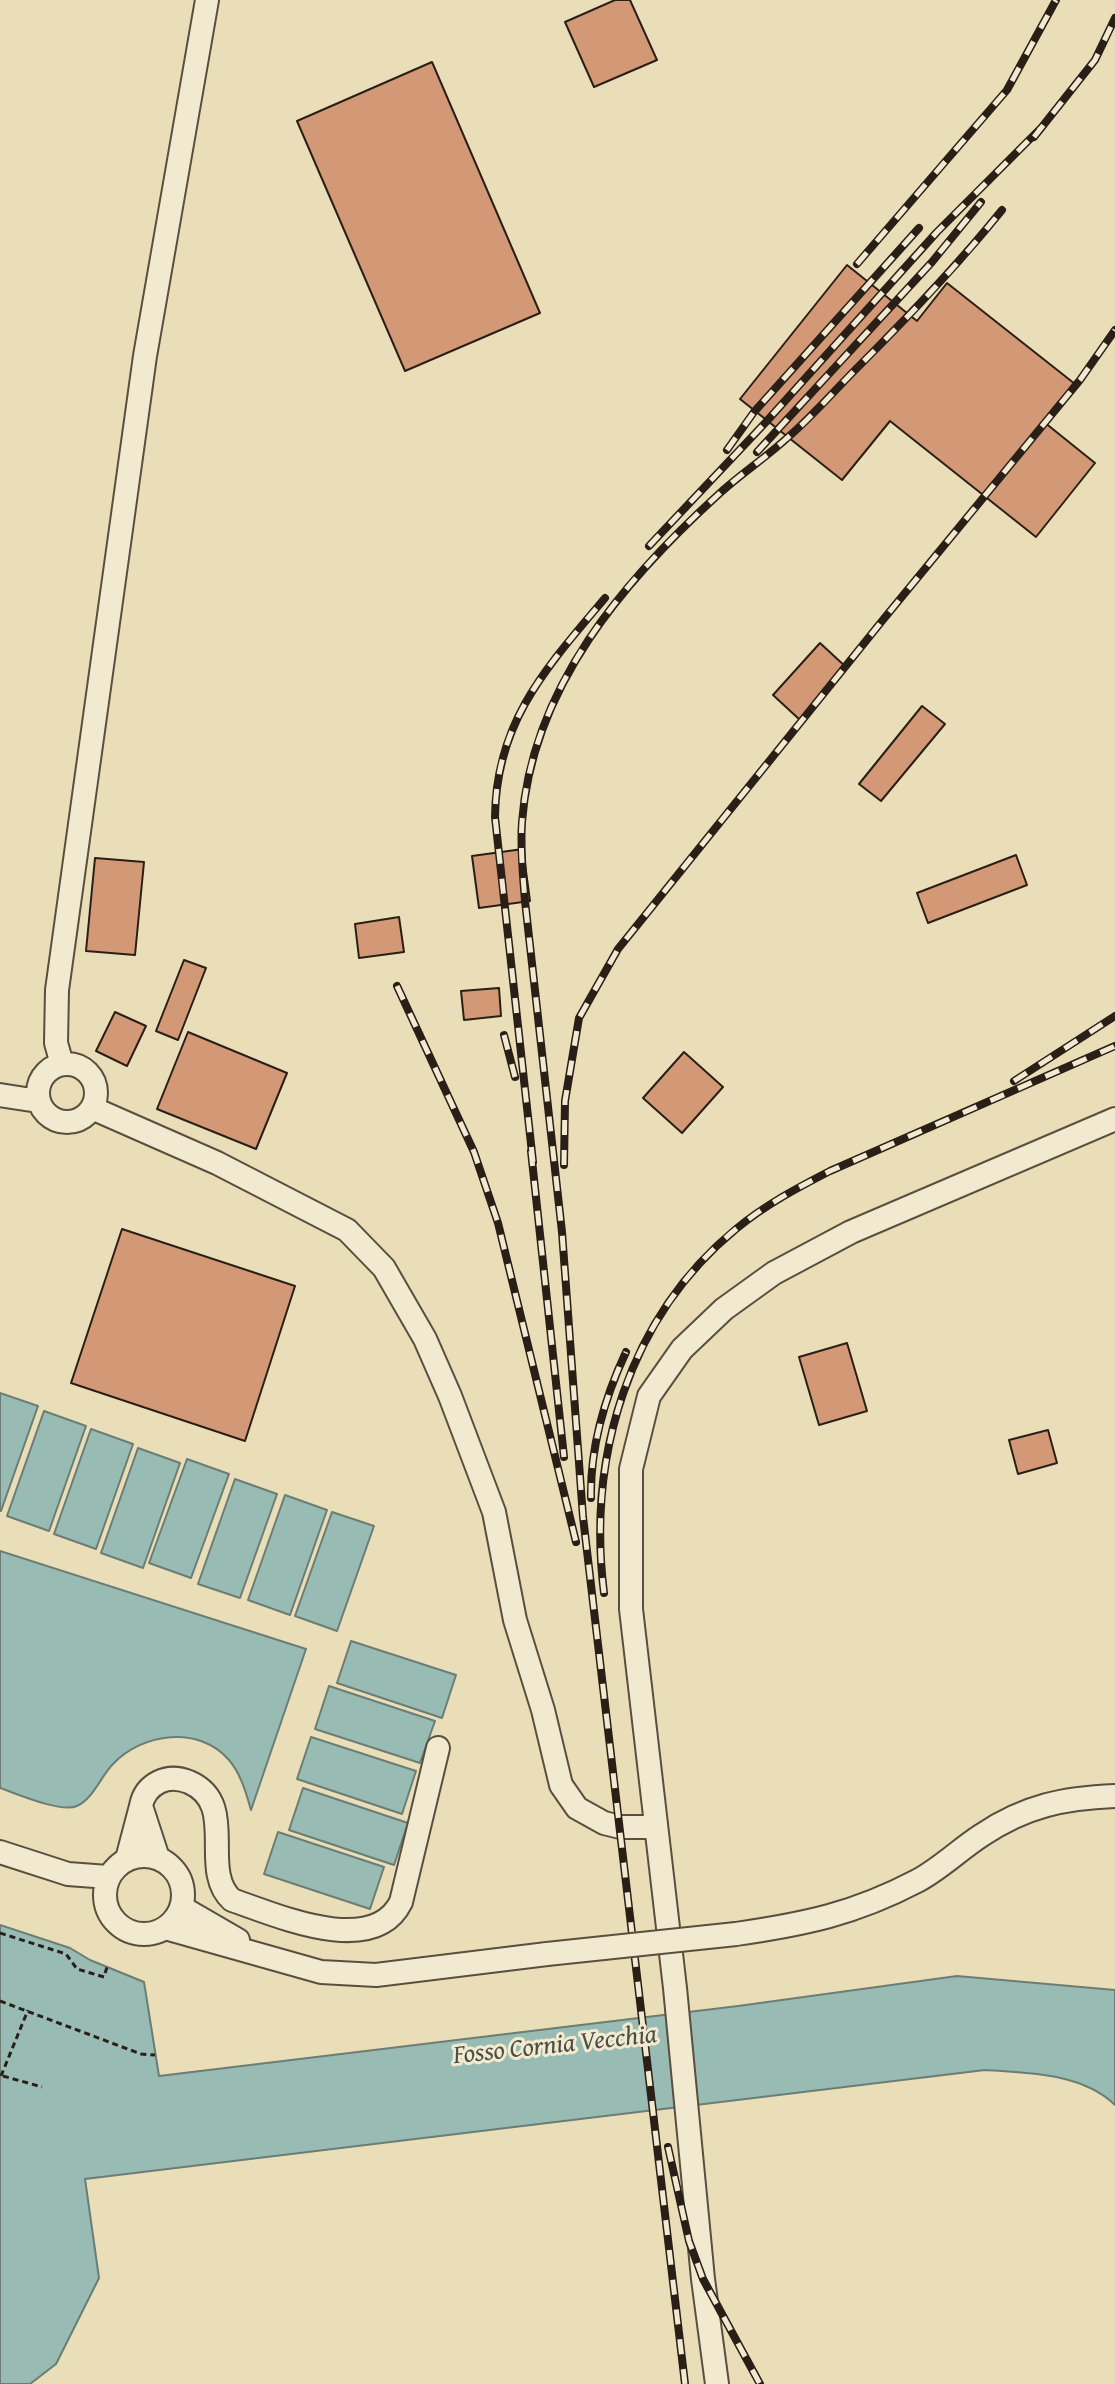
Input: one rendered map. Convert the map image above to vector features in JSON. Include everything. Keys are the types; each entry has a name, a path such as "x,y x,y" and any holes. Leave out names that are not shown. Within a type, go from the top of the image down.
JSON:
{"street":[{"path":"62,1064 56,1043 57,990 145,356 207,0"},
{"path":"62,1064 80,1067 88,1073 96,1090 92,1108 86,1116 68,1122 49,1116 38,1101 40,1082 45,1074 62,1064"},
{"path":"0,1095 38,1101"},
{"path":"92,1108 217,1163 347,1230 384,1268 438,1367 494,1512 515,1620 543,1710 561,1785 577,1808 604,1823 620,1827 656,1827"},
{"path":"717,2384 631,1609 631,1469 649,1396 682,1349 724,1309 774,1273 851,1232 1115,1119"},
{"path":"127,1859 143,1796 153,1785 175,1778 199,1788 210,1800 216,1815 219,1874 227,1896 232,1900 319,1928 359,1929 389,1919 401,1902 438,1748"},
{"path":"1076,1798 1115,1780"},
{"path":"68,1874 104,1900 114,1920 132,1933 144,1934 165,1928 321,1972 376,1975 802,1925 869,1905 921,1879 984,1834 1034,1807 1076,1798 1115,1796"},
{"path":"141,1806 158,1858"},
{"path":"0,1852 68,1874 108,1877"},
{"path":"104,1900 108,1877 115,1868 127,1859 158,1858 176,1873 181,1884 181,1907 165,1928"},
{"path":"181,1907 267,1956"}],"path":[{"path":"0,1933 66,1954 77,1969 104,1977 107,1967"},
{"path":"0,2001 141,2054 155,2055"},
{"path":"28,2010 1,2076 42,2087"}],"water":[{"path":"0,1393 38,1406 1,1511 0,1511"},
{"path":"44,1411 86,1426 49,1531 7,1516"},
{"path":"91,1429 133,1444 96,1549 54,1534"},
{"path":"138,1448 180,1463 143,1568 101,1553"},
{"path":"187,1459 229,1474 191,1578 149,1563"},
{"path":"235,1479 277,1494 240,1598 198,1584"},
{"path":"285,1495 327,1510 290,1615 248,1600"},
{"path":"332,1512 374,1526 337,1631 295,1616"},
{"path":"0,1551 306,1649 251,1810 240,1777 229,1760 217,1749 187,1738 155,1740 125,1753 88,1798 77,1806 50,1805 0,1788"},
{"path":"351,1641 456,1675 442,1718 337,1683"},
{"path":"329,1686 435,1721 420,1763 315,1729"},
{"path":"311,1737 416,1771 402,1814 297,1779"},
{"path":"303,1788 408,1823 394,1865 289,1830"},
{"path":"278,1832 384,1867 370,1909 264,1874"},
{"name":"Fosso Cornia Vecchia","path":"0,1925 70,1948 90,1960 144,1982 159,2076 738,2006 957,1976 1115,1990 1115,2105 1102,2094 1071,2081 1036,2074 985,2070 85,2179 99,2278 56,2364 30,2384 0,2384"}],"building":[{"path":"615,0 630,0 657,60 594,87 565,22"},
{"path":"432,62 540,313 405,371 297,121"},
{"path":"847,265 917,321 947,283 1075,384 1044,422 1095,463 1036,537 890,421 842,480 740,399"},
{"path":"820,643 847,668 800,720 773,695"},
{"path":"922,706 945,724 881,801 859,784"},
{"path":"523,849 530,901 479,908 472,856"},
{"path":"1016,855 1027,885 928,923 917,893"},
{"path":"95,858 144,862 135,955 86,951"},
{"path":"399,917 404,952 359,958 355,924"},
{"path":"184,960 206,968 178,1040 156,1031"},
{"path":"499,988 501,1016 464,1020 461,991"},
{"path":"115,1012 146,1026 127,1066 96,1051"},
{"path":"188,1032 287,1073 256,1149 157,1109"},
{"path":"684,1052 723,1087 682,1133 643,1098"},
{"path":"122,1229 295,1286 245,1441 71,1383"},
{"path":"847,1343 867,1411 819,1425 799,1357"},
{"path":"1048,1430 1057,1463 1018,1474 1009,1440"}],"railway":[{"path":"857,264 1007,90 1056,0"},
{"path":"1034,137 1095,60 1115,18"},
{"path":"649,546 766,422 937,232 1041,128"},
{"path":"757,452 932,262 981,202"},
{"path":"685,2384 583,1517 562,1232 525,901 522,822 529,773 544,726 564,682 618,600 684,527 814,413 933,290 1002,210"},
{"path":"727,450 754,412 919,228"},
{"path":"564,1165 565,1101 579,1018 618,949 1080,380 1115,330"},
{"path":"533,1162 495,817 498,783 504,752 529,697 563,648 605,598"},
{"path":"397,986 474,1152 498,1223 576,1542"},
{"path":"1014,1081 1115,1016"},
{"path":"504,1035 515,1077"},
{"path":"604,1593 600,1542 602,1491 610,1442 623,1393 642,1347 667,1304 699,1265 747,1220 818,1177 1115,1046"},
{"path":"531,1151 564,1457"},
{"path":"591,1498 593,1460 600,1423 626,1352"},
{"path":"668,2147 689,2241 703,2279 760,2384"}]}
